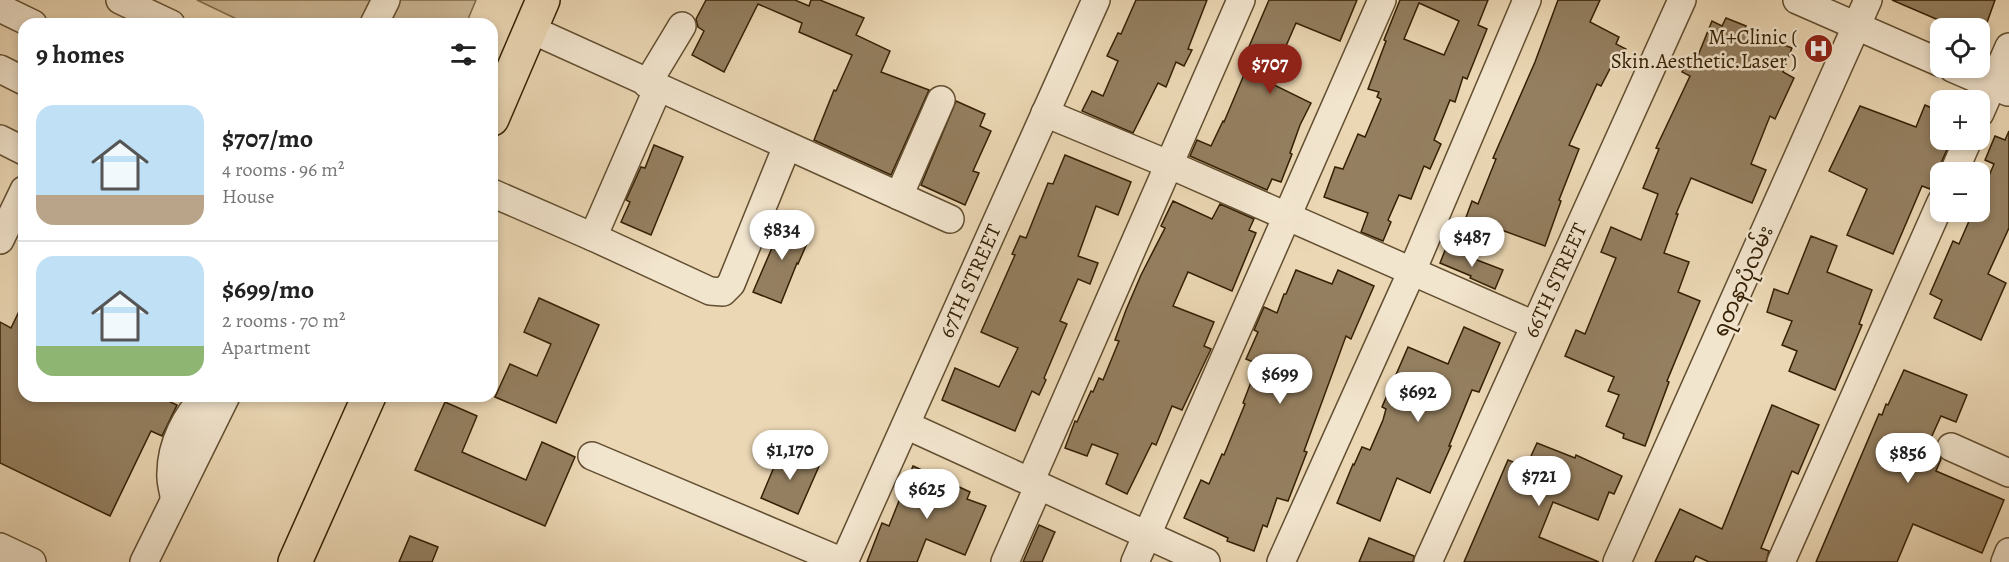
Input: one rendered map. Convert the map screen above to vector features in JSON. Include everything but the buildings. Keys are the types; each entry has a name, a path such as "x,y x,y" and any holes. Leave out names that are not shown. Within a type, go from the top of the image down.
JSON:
{"main road":[{"path":"498,106 543,0"},
{"path":"295,562 366,402"}],"street":[{"path":"120,0 158,18"},
{"path":"377,18 386,0"},
{"name":"67TH STREET","path":"844,562 1096,0"},
{"path":"1005,562 1034,484 1168,165 1241,0"},
{"path":"1136,562 1382,0"},
{"path":"1281,562 1412,271 1527,0"},
{"name":"66TH STREET","path":"1428,562 1682,0"},
{"path":"1797,0 1930,58"},
{"name":"ရတနာပုံလမ်း","path":"1617,562 1868,0"},
{"path":"0,8 21,18"},
{"path":"593,237 653,86 682,26"},
{"path":"530,30 950,219"},
{"path":"1990,102 2001,89 2009,47"},
{"path":"0,69 18,78"},
{"path":"1975,78 2001,89"},
{"path":"899,196 941,100"},
{"path":"1045,113 1534,325"},
{"path":"0,139 18,148"},
{"path":"498,196 710,291 723,292 731,284 787,146"},
{"path":"0,240 12,203"},
{"path":"1781,562 1932,222"},
{"path":"174,500 171,473 176,444 190,412 199,402"},
{"path":"144,562 223,402"},
{"path":"906,425 1206,562"},
{"path":"1951,447 2009,472"},
{"path":"592,456 844,562"},
{"path":"0,547 32,562"},
{"path":"2005,562 2009,552"}],"shaded area":[{"path":"197,0 476,0 468,18 234,18"}],"place":[{"name":"M+Clinic ( Skin.Aesthetic.Laser )","path":"1818,49"}]}
